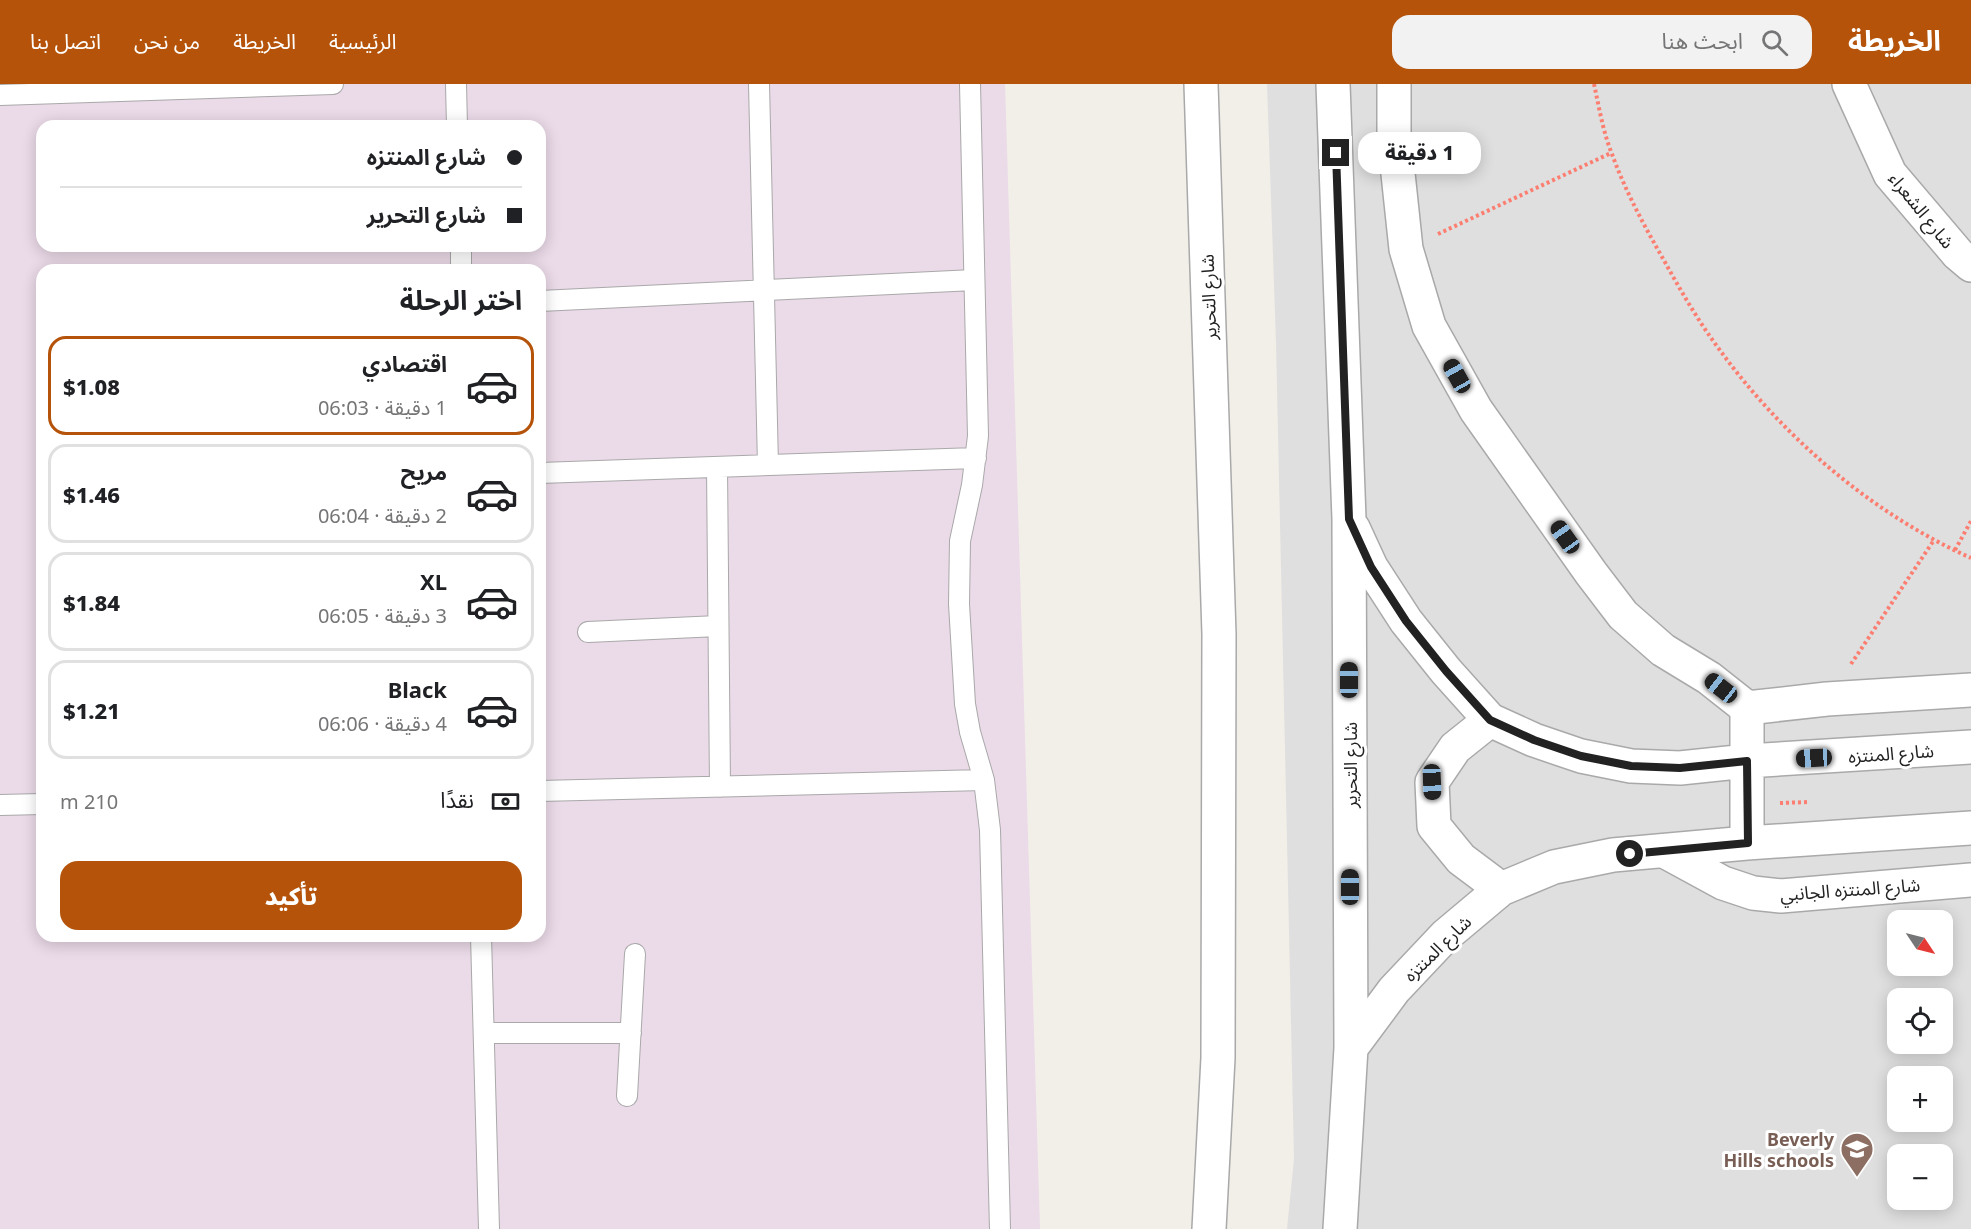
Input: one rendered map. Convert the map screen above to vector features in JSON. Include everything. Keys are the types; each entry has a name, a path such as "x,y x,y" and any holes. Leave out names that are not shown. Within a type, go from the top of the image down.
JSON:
{"street":[{"name":"شارع التحرير","path":"1201,84 1219,634 1218,1058 1209,1229"},
{"name":"شارع التحرير","path":"1334,84 1349,519 1351,1048 1340,1229"},
{"path":"1394,84 1394,136 1406,249 1429,326 1476,410 1623,615 1663,651 1709,678 1747,708 1827,699 1971,690"},
{"name":"شارع الشعراء","path":"1849,84 1890,174 1958,254 1971,265"},
{"name":"شارع المنتزه","path":"1349,519 1371,567 1406,621 1446,671 1490,720 1534,740 1581,756 1631,766 1680,768 1747,761 1971,747"},
{"path":"1747,708 1748,843"},
{"path":"1490,720 1455,748 1432,782 1434,825 1461,859 1501,889"},
{"name":"شارع المنتزه","path":"1351,1048 1394,990 1445,936 1501,889 1554,867 1613,855 1748,843 1971,828"},
{"name":"شارع المنتزه الجانبي","path":"1666,852 1723,883 1753,893 1780,896 1971,880"}],"lane":[{"path":"0,95 333,84"},
{"path":"456,84 457,120"},
{"path":"759,84 768,465"},
{"path":"970,84 978,436 960,540 959,604 965,704 970,732 984,780 990,830 1000,1229"},
{"path":"546,301 974,280"},
{"path":"546,473 976,458"},
{"path":"717,467 720,787"},
{"path":"588,632 718,626"},
{"path":"546,791 984,780"},
{"path":"0,805 36,804"},
{"path":"481,942 489,1229"},
{"path":"627,1096 635,954"},
{"path":"483,1033 631,1033"}],"path":[{"path":"1594,84 1611,153 1641,220 1718,348 1757,398 1817,458 1884,509 1934,540 1971,558"},
{"path":"1406,249 1611,153"},
{"path":"1954,550 1971,521"},
{"path":"1827,699 1934,540"}],"shaded area":[{"path":"0,84 1005,84 1040,1229 0,1229"},
{"path":"1267,84 1971,84 1971,1229 1287,1229 1294,1159 1276,342"}],"place":[{"name":"Beverly Hills schools","path":"1857,1178"}],"route":[{"path":"1336,153 1349,519 1371,567 1406,621 1446,671 1490,720 1534,740 1581,756 1631,766 1680,768 1747,761 1748,843 1630,854"}]}
